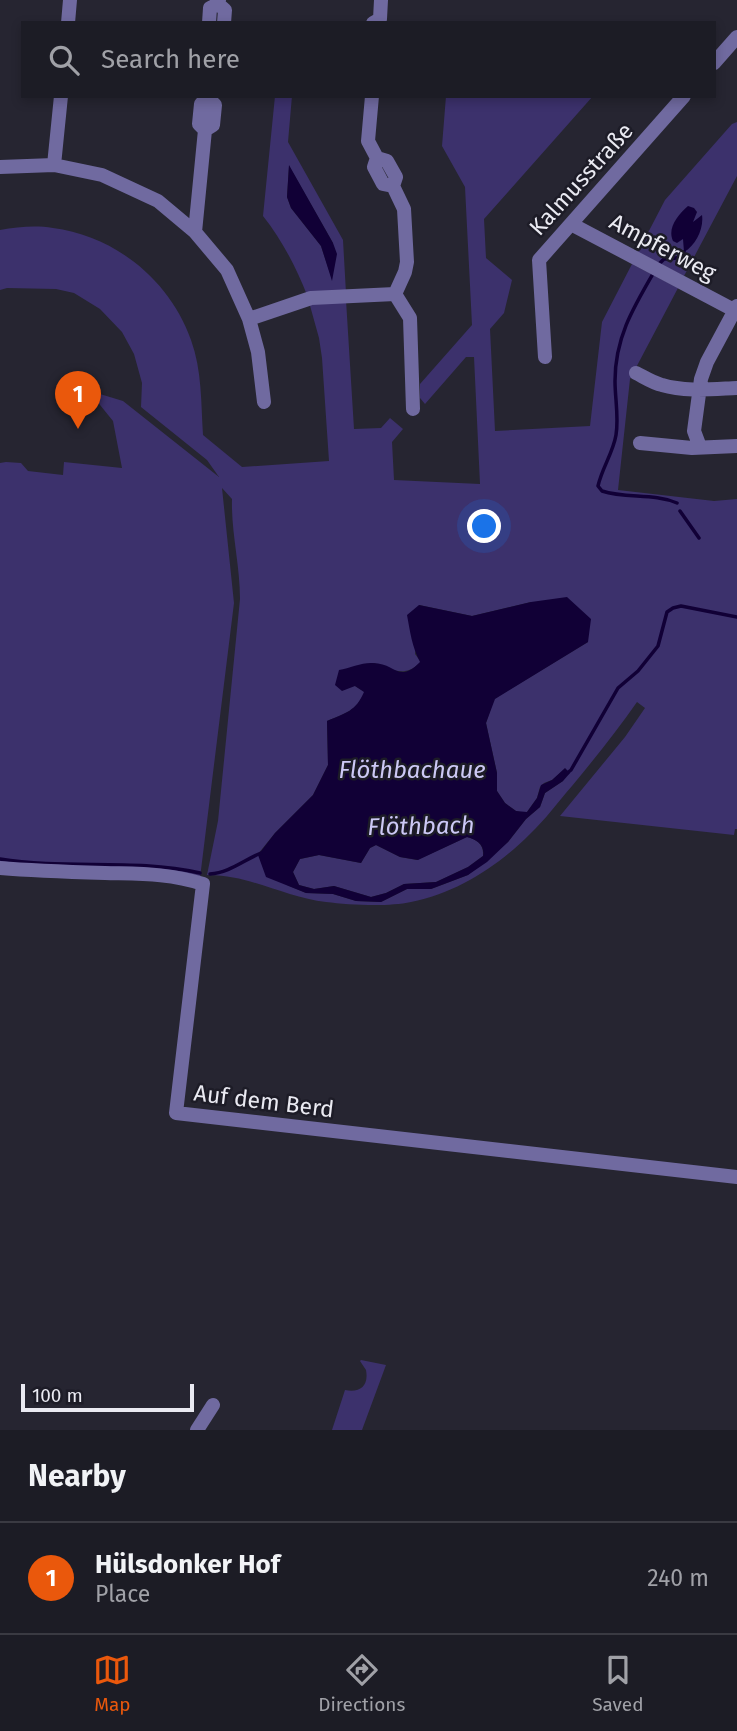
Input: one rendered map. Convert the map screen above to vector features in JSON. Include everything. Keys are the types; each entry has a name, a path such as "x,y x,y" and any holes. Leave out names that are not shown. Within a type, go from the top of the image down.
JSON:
{"street":[{"path":"68,21 70,0"},
{"path":"379,21 381,0"},
{"path":"209,21 210,8 218,2 225,10 224,21"},
{"path":"716,61 737,37"},
{"path":"54,165 61,98"},
{"path":"195,232 205,130 199,124 201,104 208,98"},
{"path":"372,98 368,139 377,158 374,167 383,184 393,186 404,209 407,262 395,294"},
{"name":"Kalmusstraße","path":"545,357 539,260 682,98"},
{"path":"0,167 54,165 102,175 158,201 195,232 227,270 249,319 258,352 264,402"},
{"name":"Ampferweg","path":"571,224 736,308"},
{"path":"249,319 312,298 395,294"},
{"path":"395,294 408,312 410,320 413,409"},
{"path":"700,447 695,431 699,389 706,365 736,308"},
{"path":"636,373 663,386 737,388"},
{"path":"640,443 700,447 737,446"},
{"name":"Auf dem Berd","path":"0,868 159,874 203,884 176,1114 737,1177"},
{"path":"197,1430 213,1405"}],"shaded area":[{"path":"275,98 292,98 288,142 343,240 346,293 307,295 276,235 263,216","holes":["289,166 333,243 332,279 321,246 291,208 287,197"]},
{"path":"446,98 591,98 484,219 486,258 512,280 504,313 490,329 495,431 590,426 602,322 632,264 678,288 630,379 618,490 714,501 737,499 737,829 734,835 560,816 625,737 645,708 637,702 536,829 476,877 444,892 402,904 346,904 311,900 237,878 207,875 218,821 240,599 232,499 222,488 234,603 200,878 0,864 0,463 21,463 28,471 63,475 64,462 122,468 113,421 96,400 66,396 67,384 123,401 219,477 207,460 141,407 142,383 134,354 122,332 100,309 74,293 56,289 0,290 0,230 20,227 53,228 98,240 137,264 154,280 182,318 195,351 203,435 242,467 329,461 322,358 309,302 346,300 354,429 381,428 390,418 403,429 392,442 394,480 480,484 474,357 466,357 425,404 420,398 420,384 472,325 465,187 442,146","holes":["531,602 588,642 494,699 486,723 497,773 497,791 505,803 516,811 527,812 537,798 540,787 565,769 563,781 545,793 540,807 526,819 508,842 468,875 431,889 407,889 381,902 356,901 333,894 306,893 287,885 258,854 313,795 328,765 327,721 350,711 358,703 365,692 355,686 374,663 404,671 421,662 415,654 419,605 472,616"]},
{"path":"737,122 737,176 684,276 638,252 665,200 732,124"},
{"path":"467,837 479,843 483,852 483,856 468,867 436,882 404,884 371,897 334,886 314,889 299,885 293,872 300,859 319,855 361,863 370,848 376,845 400,857 417,860"},
{"path":"361,1360 386,1365 362,1430 332,1430 345,1390 359,1389 365,1384 366,1370"}],"water":[{"path":"289,165 333,243 337,254 332,281 321,246 291,208 287,197"},
{"path":"688,206 697,212 693,222 702,215 702,220 695,241 684,252 683,239 677,243 673,241 671,231 677,218"},
{"name":"Flöthbachaue","path":"567,597 591,619 588,642 495,699 486,723 497,773 497,791 505,803 516,811 527,812 537,798 541,785 552,780 565,768 570,773 545,793 540,807 526,819 508,842 468,875 431,889 407,889 381,902 356,901 333,894 306,893 266,877 258,855 275,833 313,795 328,765 327,721 354,707 364,692 355,686 342,691 335,685 339,670 369,663 402,672 413,668 420,662 413,645 407,615 419,605 472,616 531,602","holes":["467,837 477,841 483,852 483,856 468,867 436,882 404,884 371,897 334,886 314,889 299,885 293,872 300,859 319,855 361,863 370,848 376,845 400,857 418,860"]}],"waterway":[{"path":"658,265 664,259 678,257 684,252"},
{"path":"654,272 632,311 618,351 615,381 616,435 598,486 602,491 620,495 659,498 677,503"},
{"path":"680,511 699,538"},
{"name":"Flöthbach","path":"566,774 571,770 618,688 638,671 658,646 667,612 681,606 737,617"},
{"name":"Flöthbach","path":"210,874 230,869 261,853"},
{"name":"Flöthbach","path":"0,859 50,864 150,866 200,873"}],"place":[{"name":"Hülsdonker Hof","path":"78,429"}]}
